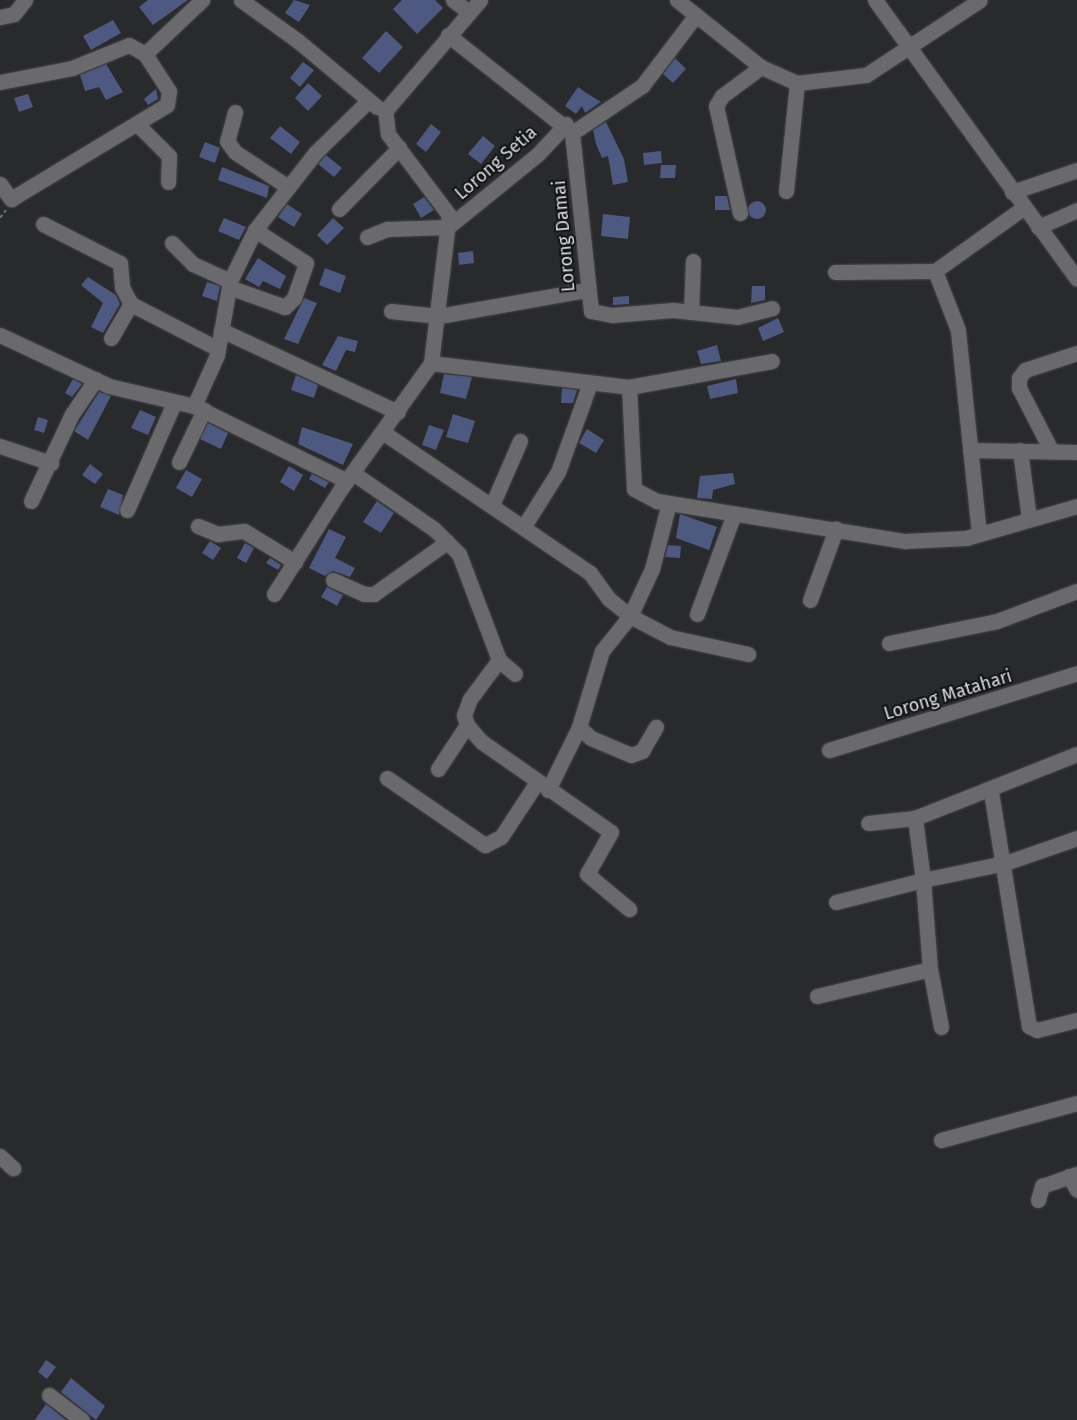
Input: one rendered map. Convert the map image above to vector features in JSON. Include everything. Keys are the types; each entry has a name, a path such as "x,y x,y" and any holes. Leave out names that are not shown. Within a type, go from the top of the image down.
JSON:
{"street":[{"path":"0,17 18,11 25,0"},
{"path":"145,54 202,0"},
{"path":"240,0 298,41 367,102 385,111"},
{"path":"453,0 469,12"},
{"path":"274,594 350,477 384,433 431,363 439,316 448,227 444,205 399,148 384,123 385,111 448,35 480,0"},
{"path":"677,0 761,67 797,83 866,75 980,0"},
{"path":"879,1 909,47 1012,192 1077,279"},
{"name":"Lorong Setia","path":"448,227 569,129 642,86 696,15"},
{"path":"448,35 569,129"},
{"path":"0,82 72,68 129,45 145,54 171,100 137,124 64,163 11,199 0,184"},
{"path":"740,213 716,106 722,96 761,67"},
{"path":"786,191 797,83"},
{"path":"179,462 218,349 230,284 255,230 316,152 367,102"},
{"path":"235,112 227,141 234,152 288,187"},
{"path":"137,124 169,156 168,182"},
{"name":"Lorong Damai","path":"569,129 590,309 595,312 690,312 737,317 772,308"},
{"path":"339,209 399,148"},
{"path":"1012,192 1077,170"},
{"path":"835,272 935,271 1024,208"},
{"path":"1038,227 1077,210"},
{"path":"43,224 120,263 122,287 131,304 218,349"},
{"path":"368,237 387,228 448,227"},
{"path":"172,243 193,264 230,284 285,307 294,298 306,263 255,230"},
{"path":"690,312 693,261"},
{"path":"935,271 958,330 979,534"},
{"path":"391,312 439,316 587,290"},
{"path":"111,338 131,304"},
{"path":"221,330 398,412"},
{"path":"0,335 96,379 174,403 199,408 350,477 446,542 459,554 499,660 515,674"},
{"path":"1051,450 1019,388 1019,378 1025,370 1077,353"},
{"path":"431,363 629,387 772,361"},
{"path":"31,501 51,463 72,414 96,379"},
{"path":"524,526 558,472 590,383"},
{"path":"629,387 634,489 669,503 905,541 979,534 1029,518 1077,506"},
{"path":"127,510 174,403"},
{"path":"384,433 524,526 590,573 609,600 630,616 670,637 748,654"},
{"path":"492,505 520,441"},
{"path":"0,446 51,463"},
{"path":"970,450 1051,450 1077,452"},
{"path":"1020,450 1029,518"},
{"path":"387,778 485,846 501,837 542,786 579,727 602,651 630,616 652,569 669,503"},
{"path":"697,614 734,514"},
{"path":"198,526 218,534 244,531 294,562"},
{"path":"810,600 836,529"},
{"path":"333,580 364,594 374,594 446,542"},
{"path":"889,643 997,621 1077,590"},
{"path":"499,660 470,699 464,715 467,725 482,742 610,832 586,874 629,909"},
{"name":"Lorong Matahari","path":"829,750 1077,673"},
{"path":"438,769 467,725"},
{"path":"579,727 592,738 631,755 642,752 656,727"},
{"path":"868,823 915,818 991,792 1077,754"},
{"path":"991,792 1005,863 1029,1026 1037,1030 1077,1020"},
{"path":"915,818 923,880 930,969 940,1027"},
{"path":"836,902 923,880 1005,863 1077,838"},
{"path":"818,996 930,969"},
{"path":"941,1140 1077,1103"},
{"path":"0,1156 13,1168"},
{"path":"1038,1200 1042,1186 1073,1175 1077,1190"},
{"path":"49,1396 82,1420"}],"building":[{"path":"148,0 188,0 153,25 139,7"},
{"path":"294,0 310,5 299,22 285,13"},
{"path":"402,0 435,0 443,8 417,34 393,9"},
{"path":"113,20 121,33 91,50 83,36"},
{"path":"386,31 403,47 379,73 362,58"},
{"path":"675,58 686,69 673,83 663,74"},
{"path":"303,62 314,70 300,87 290,78"},
{"path":"106,64 123,92 106,100 99,87 85,91 80,75"},
{"path":"308,83 322,96 308,111 295,98"},
{"path":"578,87 601,102 585,113 582,106 576,114 565,106"},
{"path":"156,89 158,99 148,105 144,99"},
{"path":"28,94 33,107 19,112 14,98"},
{"path":"606,122 624,159 628,182 613,185 608,156 602,158 596,144 593,130"},
{"path":"431,124 441,132 426,152 416,144"},
{"path":"280,126 300,142 291,154 270,138"},
{"path":"483,136 495,146 481,164 468,154"},
{"path":"205,142 220,148 215,163 199,157"},
{"path":"661,151 662,163 644,165 643,153"},
{"path":"326,155 342,168 334,177 318,164"},
{"path":"661,165 676,165 675,178 660,178"},
{"path":"222,167 269,186 267,198 218,180"},
{"path":"715,196 727,196 730,210 715,210"},
{"path":"424,197 434,210 421,218 413,204"},
{"path":"753,201 761,201 766,206 764,217 753,219 748,214 748,206"},
{"path":"287,204 302,214 294,227 278,217"},
{"path":"603,214 630,217 628,239 601,236"},
{"path":"224,218 246,227 239,240 218,231"},
{"path":"333,218 344,228 327,245 317,235"},
{"path":"473,251 474,263 459,265 458,253"},
{"path":"258,258 286,276 280,289 263,281 259,287 245,279"},
{"path":"325,268 346,276 340,293 319,285"},
{"path":"88,277 116,295 120,304 103,333 91,327 103,303 81,285"},
{"path":"207,282 220,286 217,301 202,296"},
{"path":"752,286 765,286 765,300 751,303"},
{"path":"629,296 629,304 613,305 613,297"},
{"path":"304,298 317,303 298,344 284,339"},
{"path":"778,318 784,332 763,341 758,328"},
{"path":"338,336 358,341 355,352 346,350 336,371 322,365"},
{"path":"717,345 721,361 701,364 697,351"},
{"path":"444,374 472,377 466,399 440,393"},
{"path":"296,375 318,385 314,398 291,390"},
{"path":"73,379 82,384 72,397 65,393"},
{"path":"736,379 738,393 710,399 707,386"},
{"path":"562,388 577,390 573,403 561,403"},
{"path":"99,392 111,396 88,440 74,431"},
{"path":"140,410 156,417 148,435 131,428"},
{"path":"453,414 475,421 468,443 446,437"},
{"path":"38,417 48,420 44,433 34,430"},
{"path":"208,423 228,433 221,449 200,439"},
{"path":"429,425 444,430 436,450 422,445"},
{"path":"302,427 353,444 343,465 298,444"},
{"path":"587,429 604,440 596,453 579,443"},
{"path":"90,464 103,474 95,484 82,475"},
{"path":"289,466 303,475 294,491 280,482"},
{"path":"186,470 202,479 192,497 176,488"},
{"path":"733,473 735,484 713,490 712,499 697,498 700,476"},
{"path":"312,474 329,482 325,488 309,479"},
{"path":"108,489 123,495 119,515 100,507"},
{"path":"377,501 394,513 381,533 363,522"},
{"path":"680,514 717,527 709,550 676,538"},
{"path":"329,529 346,537 335,558 355,568 350,577 333,571 325,576 309,568"},
{"path":"210,541 221,548 213,560 202,553"},
{"path":"245,543 254,548 246,563 237,558"},
{"path":"668,545 681,546 680,558 665,557"},
{"path":"270,558 281,565 278,570 266,563"},
{"path":"327,587 343,595 337,606 321,597"},
{"path":"46,1360 56,1367 47,1379 38,1372"},
{"path":"71,1378 105,1406 96,1420 61,1392"},
{"path":"46,1404 66,1420 35,1420"}]}
